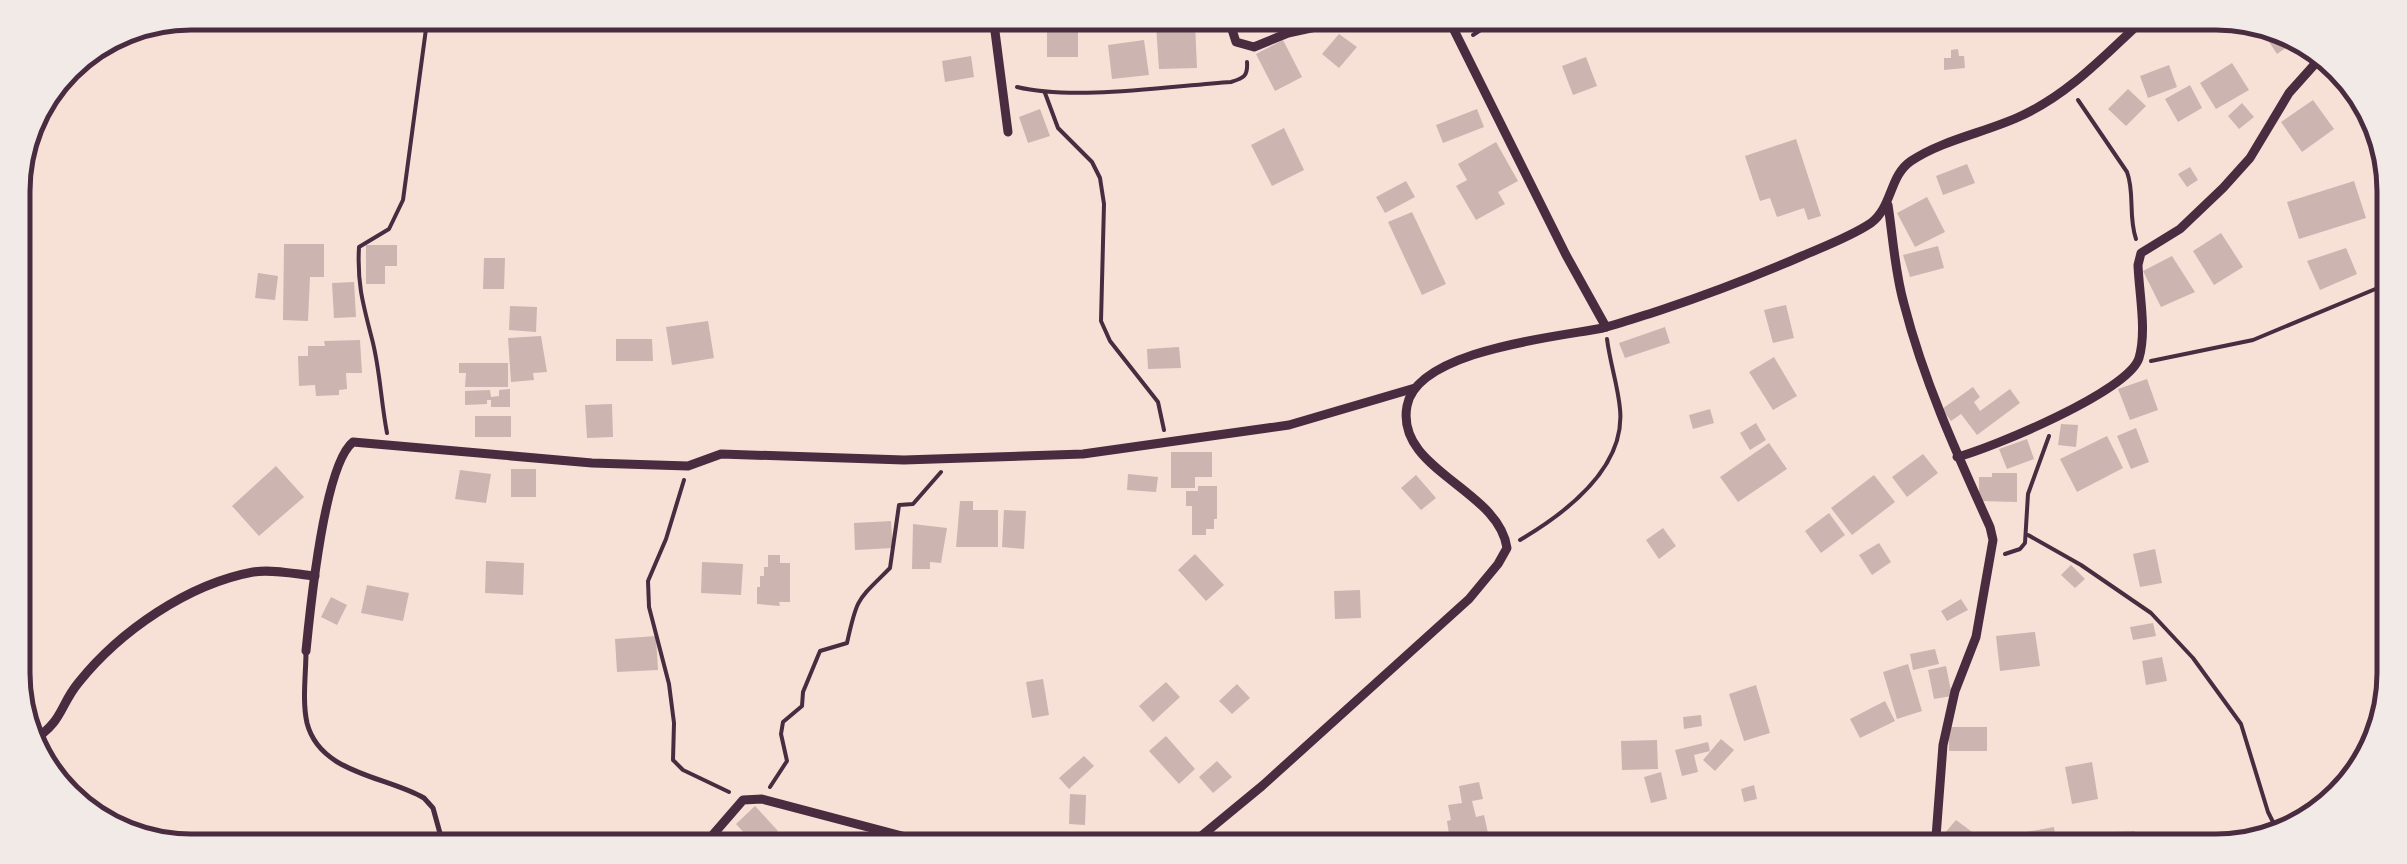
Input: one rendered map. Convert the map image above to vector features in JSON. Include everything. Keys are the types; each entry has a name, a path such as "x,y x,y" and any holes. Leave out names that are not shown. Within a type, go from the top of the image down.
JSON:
{"street":[{"path":"995,30 1008,132"},
{"path":"1232,30 1236,42 1246,47 1302,30"},
{"path":"1454,30 1606,327"},
{"path":"1936,834 1943,746 1955,691 1976,638 1992,558 1990,527 1956,458 1902,300 1888,206 1897,176 1913,160 2027,114 2068,89 2132,30"},
{"path":"1956,458 2092,399 2138,364 2142,337 2140,254 2180,229 2223,188 2250,158 2288,93 2314,64"},
{"path":"306,651 314,576 340,460 346,447 362,440 592,463 688,466 721,454 904,460 1083,454 1290,426 1415,388 1437,371 1494,349 1606,327 1721,290 1847,237 1888,206"},
{"path":"1204,834 1469,599 1507,548 1499,521 1426,458 1412,441 1406,405 1415,388"},
{"path":"43,734 56,725 75,686 90,670 148,620 176,602 223,580 257,572 314,576"},
{"path":"714,834 743,800 762,799 895,834"}],"lane":[{"path":"306,651 306,711 315,741 329,757 424,798 433,808 440,834"}],"path":[{"path":"390,445 373,342 361,305 357,278 359,247 389,229 403,200 426,30"},
{"path":"1460,44 1481,30"},
{"path":"1000,82 1045,93 1231,82 1248,73 1246,47"},
{"path":"2068,89 2127,172 2131,182 2132,227 2140,254"},
{"path":"1045,93 1058,128 1092,162 1100,178 1104,204 1101,321 1110,341 1158,402 1167,444"},
{"path":"2138,364 2253,340 2377,286"},
{"path":"1507,548 1548,524 1576,500 1613,452 1620,429 1620,408 1606,327"},
{"path":"1992,558 2020,549 2028,535 2028,494 2055,417"},
{"path":"762,799 785,768 787,752 781,728 802,706 820,651 845,646 850,619 862,594 890,568 899,506 912,504 953,458"},
{"path":"688,466 666,539 648,581 648,607 669,684 673,760 683,770 743,800"},
{"path":"2028,535 2081,565 2151,613 2193,658 2241,724 2262,797 2274,822"}],"building":[{"path":"1047,30 1078,30 1078,57 1047,57"},
{"path":"1156,30 1195,30 1197,68 1159,69"},
{"path":"1339,34 1357,47 1339,68 1322,54"},
{"path":"2267,39 2287,47 2277,54"},
{"path":"1144,40 1149,75 1112,79 1108,45"},
{"path":"1283,40 1302,77 1275,91 1256,54"},
{"path":"1958,49 1959,56 1964,56 1965,68 1944,70 1944,58 1951,58 1951,50"},
{"path":"971,56 974,77 945,82 942,61"},
{"path":"1586,57 1597,86 1573,95 1562,66"},
{"path":"2232,63 2249,90 2216,109 2200,83"},
{"path":"2169,65 2177,87 2148,98 2140,76"},
{"path":"2190,85 2202,108 2178,122 2165,99"},
{"path":"2128,89 2146,106 2126,126 2108,109"},
{"path":"2313,100 2334,129 2302,152 2281,122"},
{"path":"2242,103 2254,117 2239,129 2228,116"},
{"path":"1040,109 1050,136 1028,143 1019,117"},
{"path":"1477,109 1484,127 1443,143 1436,125"},
{"path":"1284,128 1304,170 1272,186 1251,145"},
{"path":"1796,139 1821,216 1808,220 1804,208 1777,217 1770,198 1760,201 1745,156"},
{"path":"1496,142 1518,181 1498,192 1505,204 1476,220 1456,186 1467,180 1458,164"},
{"path":"1967,164 1975,183 1943,195 1936,176"},
{"path":"2190,167 2198,180 2187,187 2178,174"},
{"path":"1406,181 1415,197 1385,213 1376,197"},
{"path":"2354,181 2366,218 2299,239 2287,202"},
{"path":"1927,197 1945,232 1915,247 1897,213"},
{"path":"1412,212 1446,284 1422,295 1388,222"},
{"path":"2221,233 2243,267 2214,285 2193,251"},
{"path":"284,244 324,244 324,277 310,277 308,321 283,320"},
{"path":"366,245 397,245 397,266 385,266 385,284 366,284"},
{"path":"1938,246 1944,268 1910,277 1903,255"},
{"path":"2346,248 2357,274 2320,290 2307,261"},
{"path":"2172,256 2195,292 2161,307 2143,271"},
{"path":"484,258 505,258 504,289 483,289"},
{"path":"258,273 278,276 275,300 255,298"},
{"path":"354,282 356,317 334,318 332,283"},
{"path":"1786,305 1794,338 1773,343 1764,310"},
{"path":"510,306 537,307 536,332 509,330"},
{"path":"708,321 714,358 672,365 666,327"},
{"path":"1665,327 1670,343 1625,358 1619,343"},
{"path":"541,336 547,372 533,373 534,380 511,382 508,338"},
{"path":"616,339 652,339 653,361 616,361"},
{"path":"360,340 362,373 346,373 347,389 339,390 339,395 316,396 315,385 299,386 298,356 308,356 308,346 325,346 324,341"},
{"path":"1179,347 1181,368 1148,369 1147,349"},
{"path":"1774,357 1797,396 1773,410 1749,372"},
{"path":"459,363 508,363 508,387 465,387 466,373 459,373"},
{"path":"2147,379 2158,410 2130,420 2118,389"},
{"path":"1973,387 1980,397 1974,402 1980,411 2010,389 2020,403 1977,435 1961,414 1951,421 1942,409"},
{"path":"510,389 510,407 491,407 491,400 487,404 465,405 465,391 490,390 491,397 499,396 499,390"},
{"path":"612,404 613,437 587,438 585,405"},
{"path":"1710,409 1714,423 1693,429 1689,415"},
{"path":"475,416 511,416 511,437 475,437"},
{"path":"1756,423 1766,440 1750,450 1740,433"},
{"path":"2061,424 2078,425 2076,447 2058,445"},
{"path":"2136,428 2149,462 2131,469 2117,436"},
{"path":"2107,436 2123,468 2077,492 2060,459"},
{"path":"2027,439 2034,459 2007,469 1999,449"},
{"path":"1769,443 1787,469 1738,502 1720,477"},
{"path":"1171,452 1212,452 1212,477 1195,477 1195,488 1171,488"},
{"path":"1923,454 1938,473 1907,497 1892,477"},
{"path":"276,466 304,497 259,536 232,506"},
{"path":"511,469 536,469 536,497 511,497"},
{"path":"460,470 491,474 486,503 455,499"},
{"path":"1992,473 2017,473 2017,502 1979,501 1979,477 1992,477"},
{"path":"1128,474 1158,477 1156,492 1127,490"},
{"path":"1416,475 1436,498 1421,510 1401,488"},
{"path":"1874,475 1895,502 1852,535 1831,508"},
{"path":"1198,486 1217,486 1217,519 1214,529 1206,529 1206,535 1192,535 1192,506 1186,506 1186,491 1198,491"},
{"path":"960,501 973,501 973,510 998,510 998,547 956,547"},
{"path":"1004,510 1026,511 1024,549 1002,547"},
{"path":"1829,513 1845,535 1821,553 1805,531"},
{"path":"891,521 893,548 855,550 854,523"},
{"path":"913,524 947,528 941,563 930,562 930,569 912,569"},
{"path":"1663,528 1676,546 1659,559 1646,540"},
{"path":"1879,543 1891,562 1872,575 1859,555"},
{"path":"2155,549 2162,583 2140,587 2133,554"},
{"path":"1195,554 1224,585 1206,601 1178,570"},
{"path":"768,555 780,555 780,563 790,563 790,602 779,602 780,606 757,604 757,587 764,567 768,567"},
{"path":"486,561 524,563 523,595 485,593"},
{"path":"702,562 743,564 741,595 701,593"},
{"path":"2071,565 2085,579 2075,588 2061,575"},
{"path":"367,585 409,593 403,621 361,613"},
{"path":"1360,590 1361,618 1335,619 1334,591"},
{"path":"331,597 347,605 337,625 321,617"},
{"path":"1961,599 1968,610 1947,621 1941,611"},
{"path":"2153,623 2156,636 2133,640 2130,627"},
{"path":"2035,632 2040,666 2000,671 1996,636"},
{"path":"656,636 658,670 617,672 615,639"},
{"path":"1935,649 1939,664 1913,670 1910,654"},
{"path":"2162,657 2167,681 2146,685 2142,661"},
{"path":"1908,664 1922,711 1897,719 1883,672"},
{"path":"1946,666 1952,696 1934,699 1928,670"},
{"path":"1043,679 1049,715 1032,718 1026,682"},
{"path":"1166,682 1180,697 1153,722 1139,706"},
{"path":"1237,684 1250,698 1232,714 1219,701"},
{"path":"1756,685 1770,733 1744,741 1729,694"},
{"path":"1885,701 1895,721 1860,738 1850,719"},
{"path":"1701,715 1702,726 1684,729 1683,717"},
{"path":"1949,727 1987,727 1987,751 1949,751"},
{"path":"1166,736 1195,769 1179,784 1149,751"},
{"path":"1721,739 1734,750 1715,771 1703,760"},
{"path":"1657,740 1658,769 1622,770 1621,741"},
{"path":"1708,742 1710,751 1694,755 1698,772 1682,776 1675,750"},
{"path":"1084,756 1094,766 1069,789 1059,778"},
{"path":"1217,761 1232,777 1213,793 1199,777"},
{"path":"2092,762 2098,799 2072,804 2065,767"},
{"path":"1661,772 1667,799 1651,803 1644,777"},
{"path":"1479,782 1483,799 1472,801 1476,817 1484,815 1488,833 1449,834 1448,805 1462,803 1459,786"},
{"path":"1754,785 1757,799 1744,802 1741,789"},
{"path":"1070,794 1086,795 1085,825 1069,824"},
{"path":"755,806 778,831 745,834 736,824"},
{"path":"1956,820 1975,834 1944,834"},
{"path":"2054,827 2055,834 2026,834"}]}
